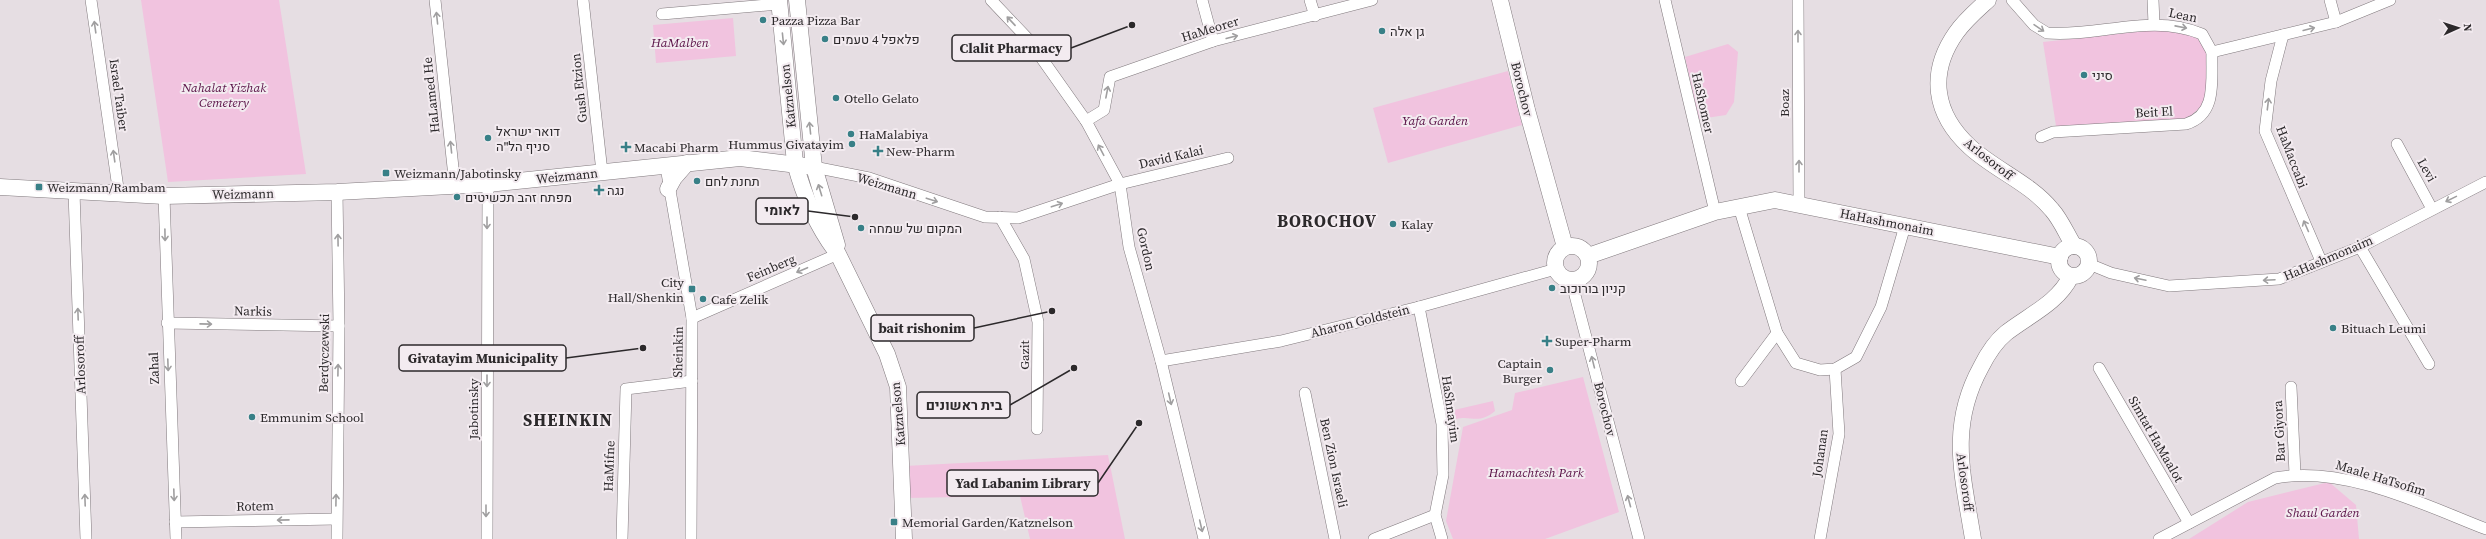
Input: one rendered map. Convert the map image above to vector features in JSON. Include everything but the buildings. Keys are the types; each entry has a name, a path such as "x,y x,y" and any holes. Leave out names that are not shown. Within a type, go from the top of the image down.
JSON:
{"street":[{"name":"Israel Taiber","path":"91,0 119,195"},
{"name":"HaLamed He","path":"435,0 455,186"},
{"name":"Gush Etzion","path":"583,0 602,172"},
{"name":"Katznelson","path":"797,0 814,167 838,254 887,354 898,387 904,539"},
{"name":"Gordon","path":"991,0 1028,40 1086,120 1120,184 1129,247 1161,361 1204,539"},
{"path":"1202,0 1213,42"},
{"path":"1310,0 1315,16"},
{"name":"HaMeorer","path":"1086,120 1104,110 1110,77 1213,42 1372,0"},
{"name":"Borochov","path":"1500,0 1527,110 1565,247"},
{"name":"HaShomer","path":"1665,0 1715,212"},
{"name":"Boaz","path":"1798,0 1799,205"},
{"name":"Arlosoroff","path":"1988,0 1966,20 1948,45 1940,66 1937,83 1939,102 1955,131 1970,147 2012,175 2052,210 2074,246"},
{"name":"Lean","path":"2012,0 2034,25 2047,33 2154,24 2180,27 2202,34 2212,52"},
{"path":"2153,0 2154,24"},
{"path":"2330,0 2336,22"},
{"path":"2212,52 2336,22 2390,0"},
{"name":"Katznelson","path":"779,2 795,163 808,203 827,240 838,254"},
{"path":"662,14 779,2"},
{"name":"HaMaccabi","path":"2283,35 2271,81 2265,130 2321,261"},
{"name":"Beit El","path":"2041,138 2053,132 2186,124 2196,121 2205,113 2210,103 2212,52"},
{"name":"Levi","path":"2397,144 2432,209"},
{"name":"Weizmann","path":"0,187 119,195 164,196 337,192 488,184 666,167 687,163 740,158 795,163 869,178 985,217 1018,218 1120,184"},
{"name":"David Kalai","path":"1120,184 1228,158"},
{"path":"668,190 674,178 687,163"},
{"name":"Sheinkin","path":"666,167 668,190 692,318 691,539"},
{"name":"HaHashmonaim","path":"2089,264 2111,273 2169,286 2279,279 2360,246 2486,182"},
{"name":"Jabotinsky","path":"487,539 488,184"},
{"name":"Arlosoroff","path":"74,192 86,539"},
{"name":"Berdyczewski","path":"337,192 339,326 337,539"},
{"name":"Zahal","path":"164,196 167,323 176,539"},
{"name":"HaHashmonaim","path":"1715,212 1775,200 2060,257"},
{"path":"1739,207 1777,333 1796,363 1820,370 1835,369 1856,357 1881,307 1905,226"},
{"path":"1588,256 1715,212"},
{"name":"Gazit","path":"1000,217 1024,259 1038,322 1037,429"},
{"path":"1579,246 1588,256 1590,262 1586,273 1582,277 1571,280 1562,276 1556,269 1556,258 1565,247 1579,246"},
{"path":"2074,246 2079,247 2087,254 2089,264 2084,272 2071,276 2060,267 2060,257 2065,249 2074,246"},
{"path":"2360,246 2429,364"},
{"name":"Feinberg","path":"692,318 838,254"},
{"name":"Aharon Goldstein","path":"1161,361 1281,341 1419,307 1556,269"},
{"name":"Arlosoroff","path":"1973,539 1960,455 1960,429 1964,407 1973,381 1989,353 2004,334 2050,302 2066,286 2071,276"},
{"name":"Borochov","path":"1571,280 1639,539"},
{"name":"HaShnayim","path":"1419,307 1442,424 1443,475 1435,515 1442,539"},
{"name":"Narkis","path":"167,323 339,326"},
{"path":"1741,381 1777,333"},
{"name":"Simtat HaMaalot","path":"2099,368 2189,523"},
{"name":"Johanan","path":"1820,539 1839,434 1835,369"},
{"name":"HaMifne","path":"622,539 626,389 692,381"},
{"name":"Bar Giyora","path":"2290,387 2295,474"},
{"name":"Ben Zion Israeli","path":"1305,393 1335,539"},
{"name":"Maale HaTsofim","path":"2159,539 2275,478 2295,474 2328,476 2343,480 2402,497 2486,529"},
{"path":"1374,539 1435,515"},
{"name":"Rotem","path":"175,522 336,519"}],"green space":[{"name":"Nahalat Yizhak Cemetery","path":"141,0 279,0 306,174 168,182"},
{"name":"HaMalben","path":"733,18 736,56 656,63 653,25"},
{"path":"2155,30 2174,31 2192,35 2199,40 2204,47 2208,66 2206,102 2185,121 2056,126 2043,42"},
{"path":"1728,44 1738,52 1734,102 1726,115 1699,119 1685,57"},
{"name":"Yafa Garden","path":"1508,71 1522,125 1388,163 1373,108"},
{"name":"Hamachtesh Park","path":"1583,377 1619,512 1545,539 1453,539 1446,521 1463,427 1512,410 1515,393"},
{"path":"1493,401 1495,411 1484,418 1456,419 1454,410"},
{"path":"1108,455 1125,539 1030,539 1020,496 905,498 905,466"},
{"name":"Shaul Garden","path":"2329,482 2356,505 2359,539 2189,539 2248,502"}],"place":[{"name":"Pazza Pizza Bar","path":"763,20"},
{"name":"Clalit Pharmacy","path":"1132,25"},
{"name":"גן אלה","path":"1382,31"},
{"name":"פלאפל 4 טעמים","path":"825,39"},
{"name":"סיני","path":"2084,75"},
{"name":"Otello Gelato","path":"836,98"},
{"name":"HaMalabiya","path":"851,134"},
{"name":"דואר ישראל סניף הל\"ה","path":"488,138"},
{"name":"Hummus Givatayim","path":"852,144"},
{"name":"Macabi Pharm","path":"626,147"},
{"name":"New-Pharm","path":"878,151"},
{"name":"Weizmann/Jabotinsky","path":"386,173"},
{"name":"תחנת לחם","path":"697,181"},
{"name":"Weizmann/Rambam","path":"39,187"},
{"name":"נגה","path":"599,190"},
{"name":"מפתח זהב תכשיטים","path":"457,197"},
{"name":"לאומי","path":"855,217"},
{"name":"Kalay","path":"1393,224"},
{"name":"המקום של שמחה","path":"861,228"},
{"name":"קניון בורוכוב","path":"1552,288"},
{"name":"City Hall/Shenkin","path":"692,289"},
{"name":"Cafe Zelik","path":"703,299"},
{"name":"bait rishonim","path":"1052,311"},
{"name":"Bituach Leumi","path":"2333,328"},
{"name":"Super-Pharm","path":"1547,341"},
{"name":"Givatayim Municipality","path":"643,348"},
{"name":"בית ראשונים","path":"1074,368"},
{"name":"Captain Burger","path":"1550,370"},
{"name":"Emmunim School","path":"252,417"},
{"name":"Yad Labanim Library","path":"1139,423"},
{"name":"Memorial Garden/Katznelson","path":"894,522"}],"district":[{"name":"BOROCHOV","path":"1327,221"},
{"name":"SHEINKIN","path":"568,420"}]}
